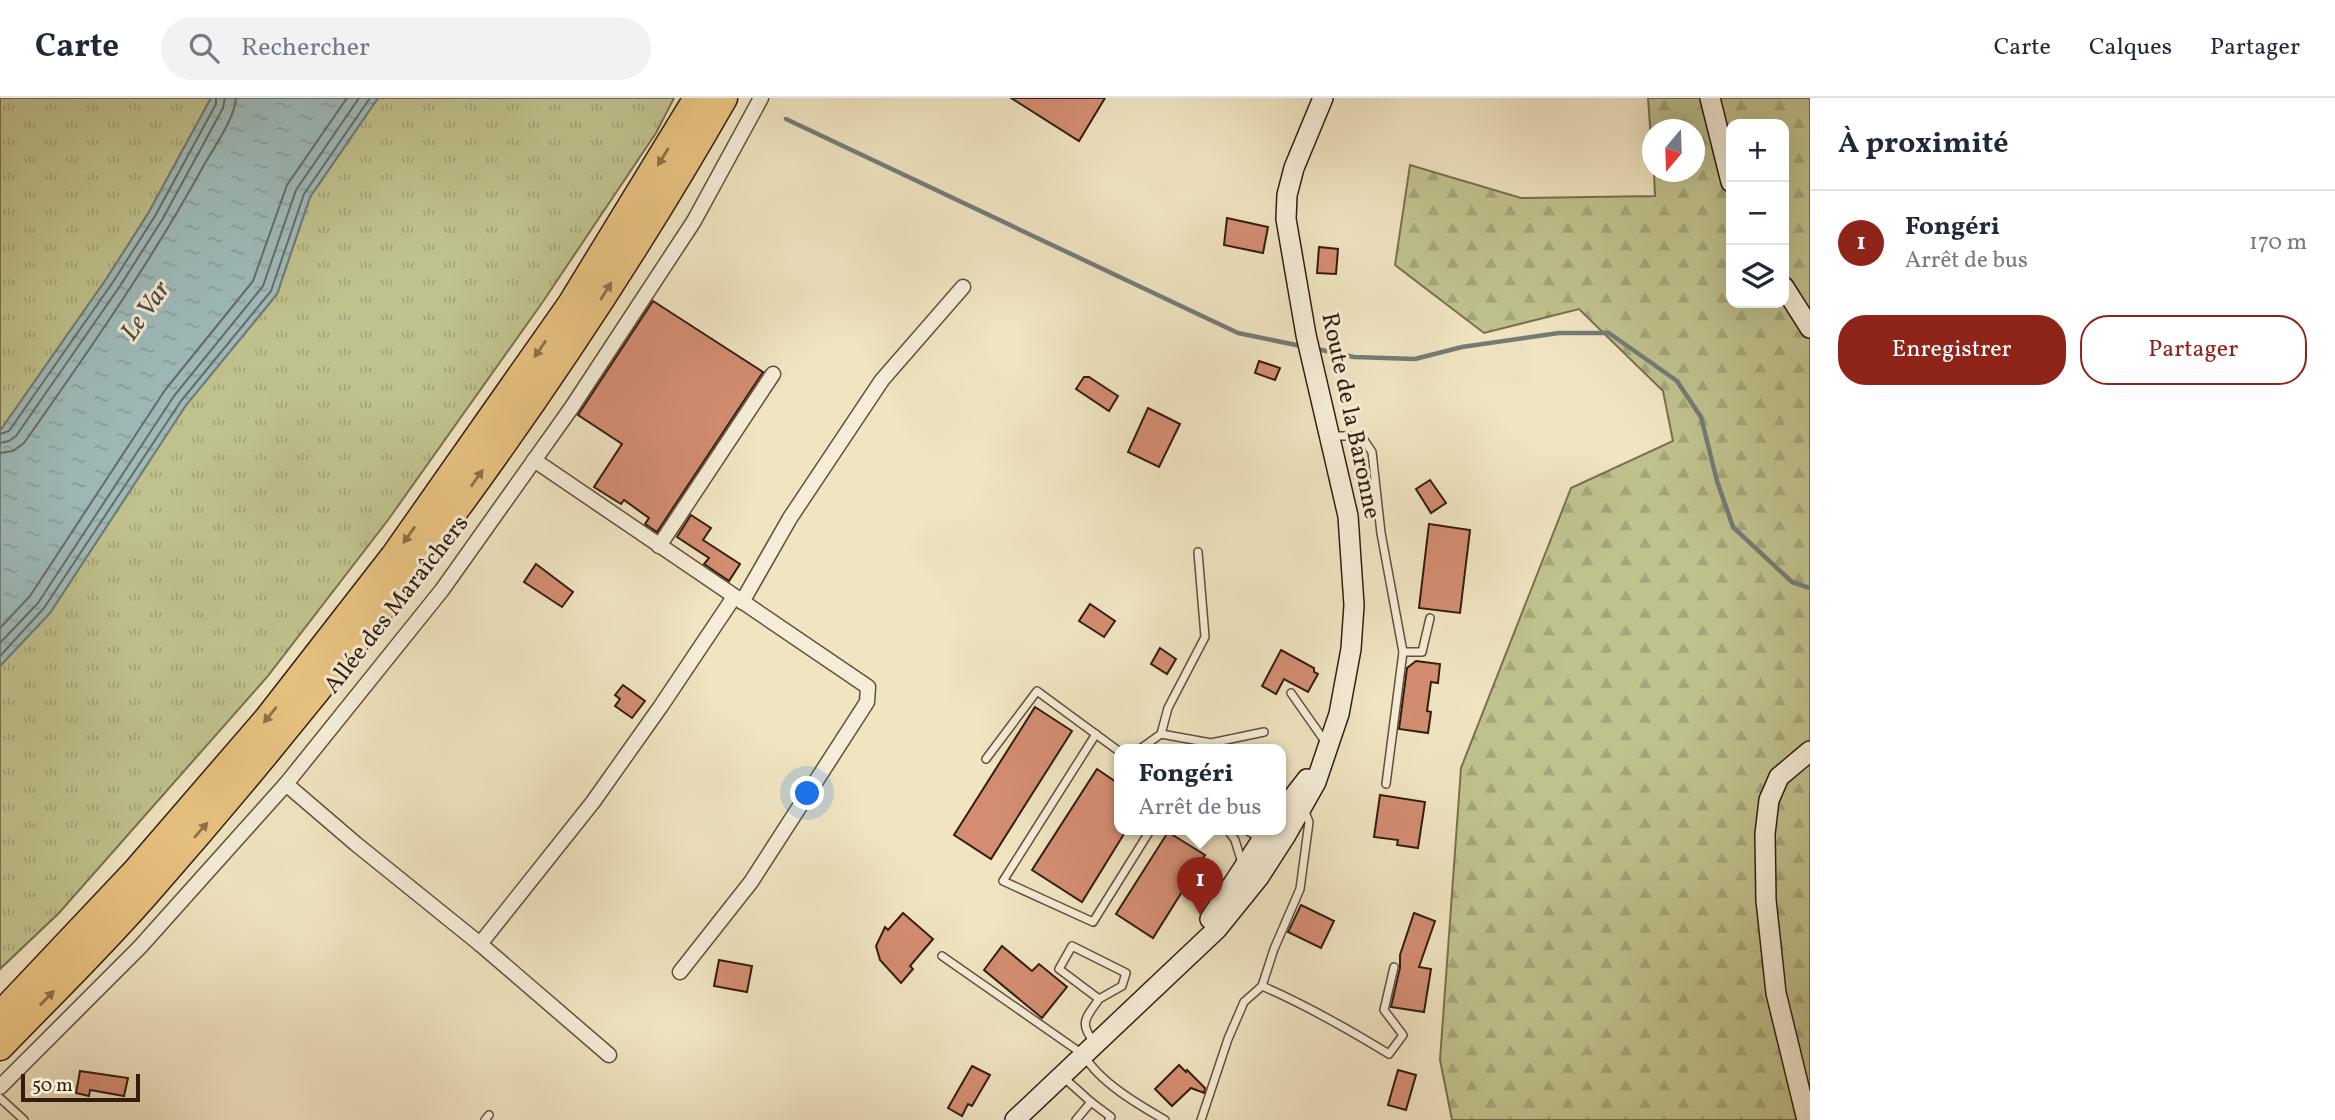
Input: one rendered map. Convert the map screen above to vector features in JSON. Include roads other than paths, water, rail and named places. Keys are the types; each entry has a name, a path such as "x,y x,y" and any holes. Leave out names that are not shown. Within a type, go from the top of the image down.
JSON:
{"highway":[{"path":"0,1015 136,871 233,759 394,556 572,304 697,98"},
{"path":"0,1047 151,888 289,728 414,568 590,317 724,98"}],"main road":[{"name":"Route de la Baronne","path":"1286,835 1316,782 1339,714 1349,662 1354,605 1348,516 1306,335 1286,219 1287,195 1294,168 1323,98"},
{"path":"1710,98 1726,162"},
{"path":"1789,295 1810,328"},
{"name":"Route de la Baronne","path":"1286,806 1329,745"},
{"path":"1807,1120 1776,993 1766,900 1765,834 1769,800 1779,777 1810,751"},
{"name":"Route de la Baronne","path":"1183,960 1238,880 1258,835"},
{"name":"Route de la Baronne","path":"1015,1120 1217,929 1265,869 1286,835"}],"street":[{"name":"Allée des Maraîchers","path":"0,1087 139,947 286,784 442,590 572,407 694,221 761,98"},
{"path":"480,944 593,802 738,600 882,380 963,286"},
{"path":"659,546 773,374"},
{"path":"534,460 869,687 867,702 751,881 680,972"},
{"path":"286,784 480,944 609,1055"}],"lane":[{"path":"1331,436 1350,436 1364,440 1372,452 1381,533 1403,652 1386,784"},
{"path":"1147,744 1161,734 1168,708 1205,637 1198,552"},
{"path":"1403,652 1422,652 1430,618"},
{"path":"986,759 1037,691 1114,748"},
{"path":"1291,693 1329,745"},
{"path":"1161,734 1211,743 1264,732"},
{"path":"1096,734 1003,881 1093,922 1147,835"},
{"path":"1201,1120 1228,1039 1244,1002 1262,986 1274,949 1300,889 1309,822 1303,807"},
{"path":"1231,835 1242,863 1238,880"},
{"path":"1260,835 1266,856 1265,869"},
{"path":"1098,999 1059,969 1072,946 1126,973 1122,986 1098,999 1085,1020 1090,1067 1109,1083 1165,1120"},
{"path":"942,956 1089,1050"},
{"path":"1262,986 1349,1029 1390,1054 1403,1035 1384,1010 1394,967"},
{"path":"1062,1076 1112,1119"},
{"path":"0,1098 24,1120"},
{"path":"1076,1120 1091,1102"}],"water":[{"name":"Le Var","path":"211,98 378,98 310,197 277,294 186,405 50,613 0,666 0,431 107,278 149,212"}],"waterway":[{"path":"786,119 1238,333 1301,346"},
{"path":"1317,349 1354,357 1415,359 1462,347 1559,333 1609,333 1677,381 1701,417 1717,481 1733,527 1792,582 1810,588"}],"place":[{"name":"Fongéri","path":"1200,915"}]}
